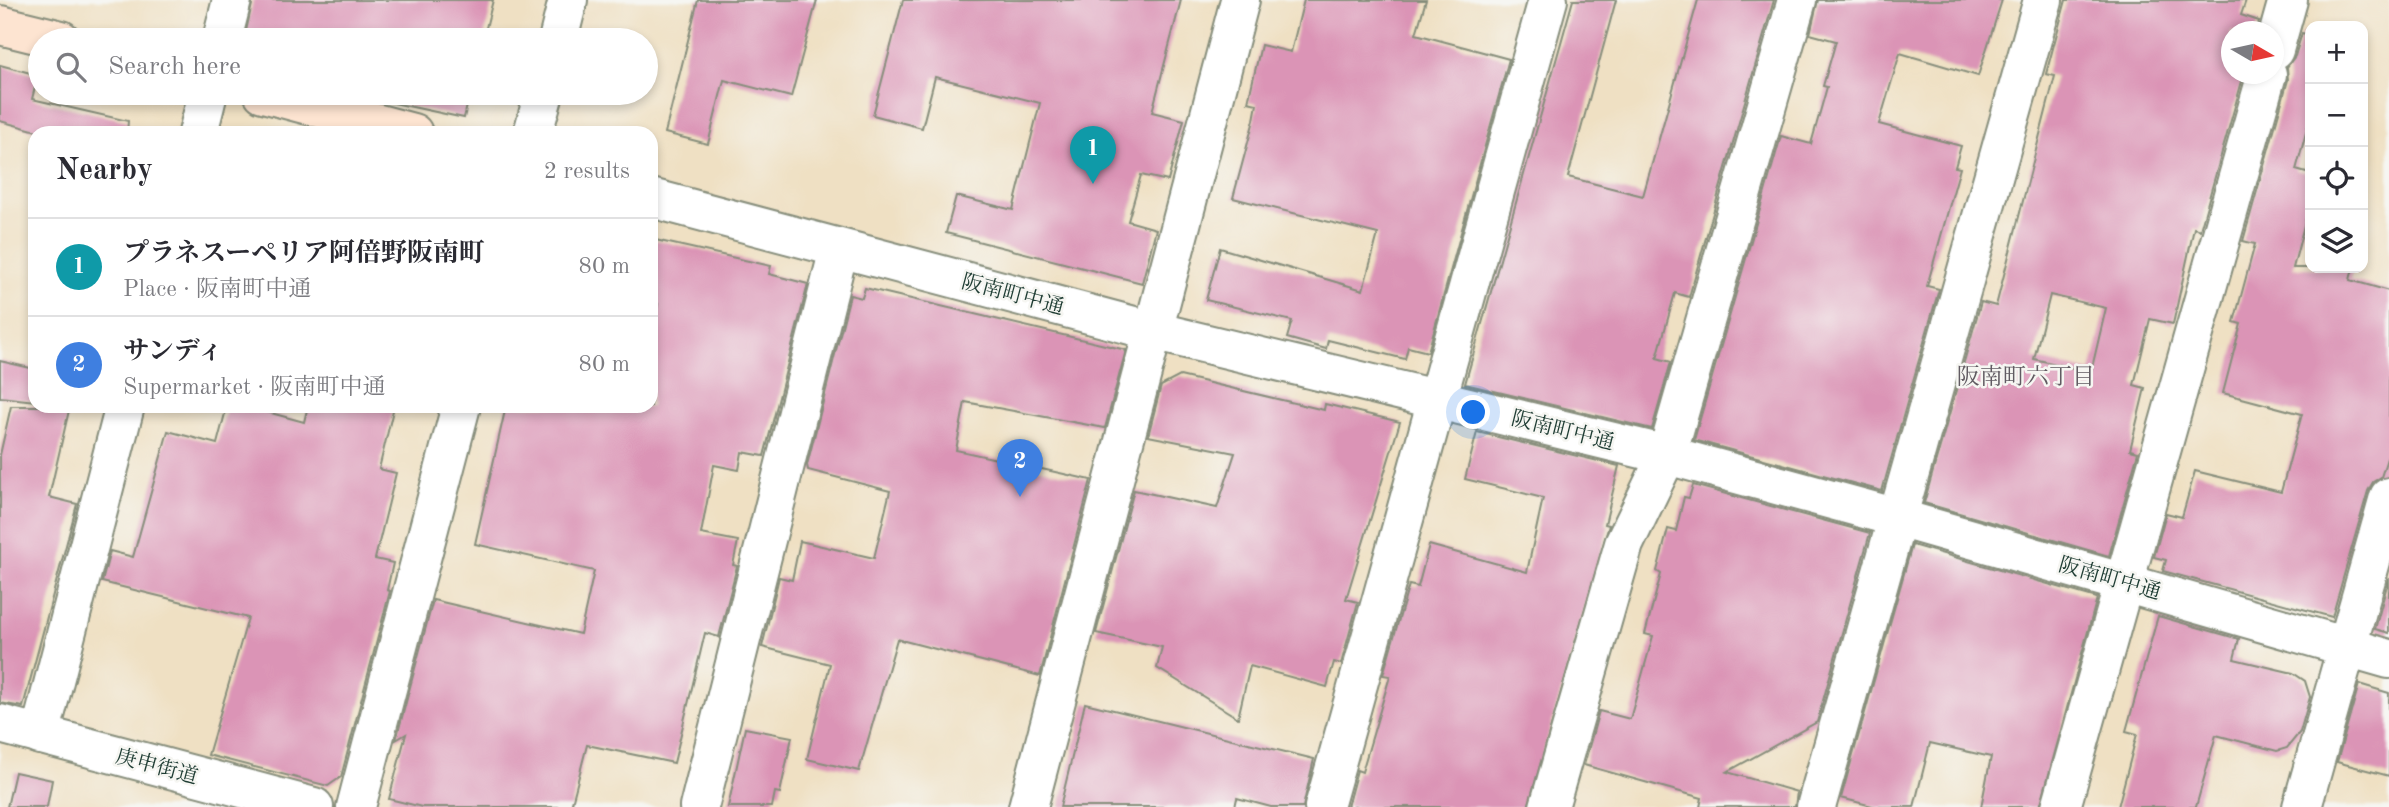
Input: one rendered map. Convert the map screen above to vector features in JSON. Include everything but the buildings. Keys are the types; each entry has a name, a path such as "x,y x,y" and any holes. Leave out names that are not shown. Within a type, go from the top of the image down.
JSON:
{"street":[{"path":"225,28 232,0"},
{"path":"561,28 568,0"},
{"path":"1028,807 1240,0"},
{"path":"1324,807 1548,0"},
{"path":"1549,807 1623,544 1667,455 1797,0"},
{"path":"1816,807 2043,0"},
{"path":"2282,21 2288,0"},
{"path":"0,25 28,32"},
{"path":"2061,807 2264,84"},
{"path":"200,126 205,105"},
{"path":"309,105 387,126"},
{"path":"535,126 541,105"},
{"name":"阪南町中通","path":"658,200 1153,331 1667,455 1898,518 2389,659"},
{"path":"699,807 839,249"},
{"path":"40,735 123,413"},
{"path":"356,807 459,413"},
{"path":"2302,807 2389,497"},
{"name":"庚申街道","path":"0,724 314,807"}],"place":[{"name":"プラネスーペリア阿倍野阪南町","path":"1093,184"},
{"name":"サンディ","path":"1020,497"}],"district":[{"name":"阪南町六丁目","path":"2026,376"}]}
